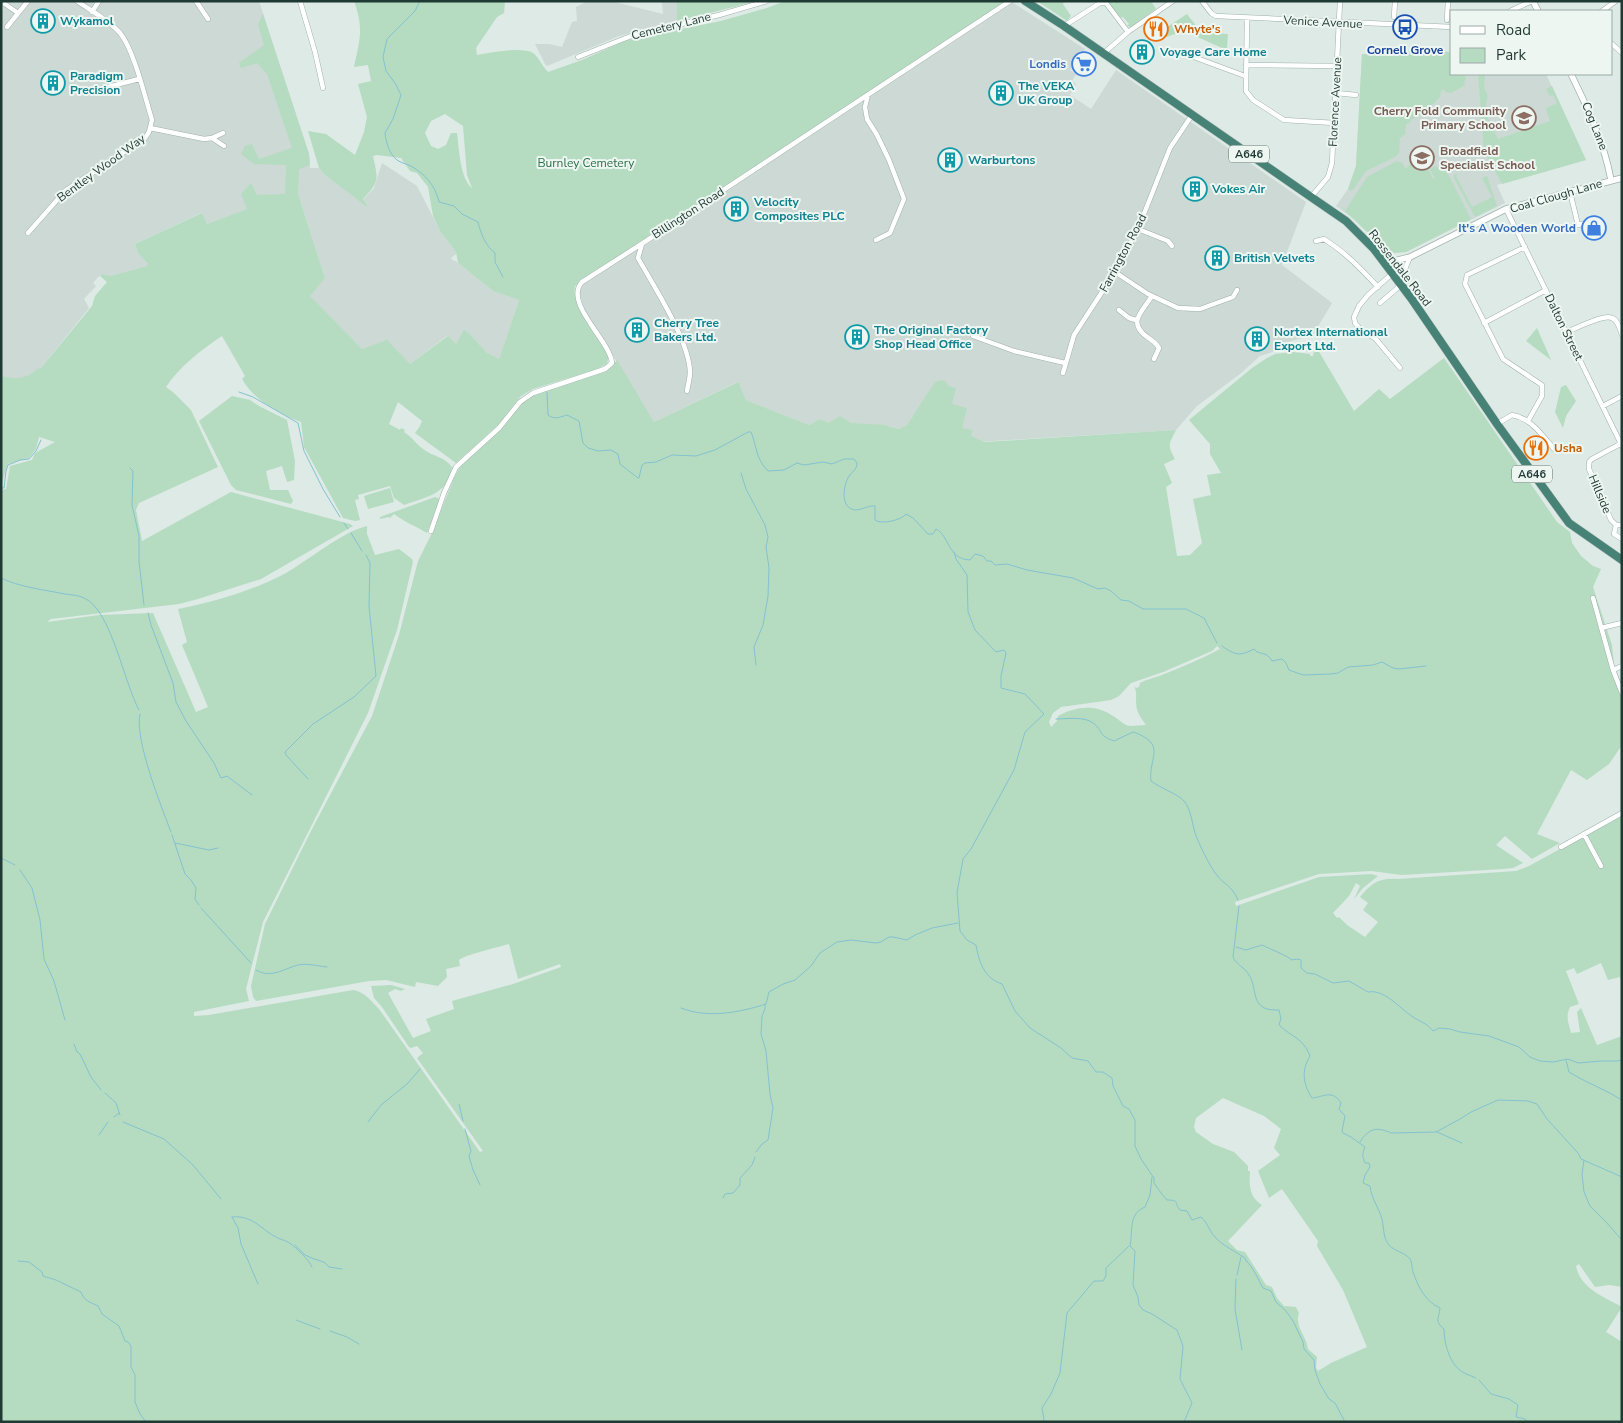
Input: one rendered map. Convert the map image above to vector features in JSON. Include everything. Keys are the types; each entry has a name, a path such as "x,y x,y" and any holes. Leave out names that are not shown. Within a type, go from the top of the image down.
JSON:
{"highway":[{"name":"Rossendale Road","path":"1026,1 1346,221 1386,263 1497,424 1569,523 1622,560"}],"street":[{"path":"7,27 28,1"},
{"name":"Bentley Wood Way","path":"28,233 65,191 145,138 152,120 134,60 120,34 77,1"},
{"path":"92,12 99,1"},
{"path":"196,1 208,19"},
{"path":"300,1 323,88"},
{"name":"Cemetery Lane","path":"578,57 631,36 701,20 767,1"},
{"name":"Billington Road","path":"687,391 690,372 687,358 680,335 638,258 643,243 1010,1"},
{"path":"1104,53 1128,32 1173,1"},
{"name":"Venice Avenue","path":"1202,1 1211,14 1216,16 1450,27"},
{"name":"Florence Avenue","path":"1311,197 1328,177 1332,163 1340,1"},
{"path":"1394,17 1395,1"},
{"path":"1447,20 1448,1"},
{"path":"1512,10 1532,1"},
{"path":"1603,10 1616,1"},
{"path":"1064,26 1100,3 1106,3 1128,32"},
{"path":"5,4 18,13"},
{"path":"1247,18 1246,91 1253,100 1284,120 1335,123"},
{"path":"1183,53 1246,76"},
{"path":"1246,65 1338,66"},
{"name":"Cog Lane","path":"1572,75 1599,133 1607,156 1611,180"},
{"path":"100,89 139,79"},
{"path":"1336,93 1356,95"},
{"path":"868,94 865,107 867,119 889,160 904,199 890,233 876,240"},
{"name":"Farrington Road","path":"1063,373 1074,335 1115,272 1138,230 1170,148 1192,114"},
{"path":"150,128 204,139 212,138 223,132"},
{"path":"212,138 224,146"},
{"name":"Coal Clough Lane","path":"1386,263 1410,257 1506,209 1622,178"},
{"path":"1570,192 1578,225 1598,220"},
{"name":"Dalton Street","path":"1506,209 1621,444"},
{"path":"1138,230 1168,241 1172,246"},
{"path":"1316,240 1324,239 1333,244 1378,286"},
{"path":"431,531 444,493 456,466 499,428 520,402 533,393 605,369 612,363 608,351 580,306 577,292 578,286 643,243"},
{"path":"1524,247 1468,275 1465,279 1465,284 1503,359 1542,385 1542,396 1528,421"},
{"path":"1403,274 1410,257"},
{"path":"1115,272 1152,296 1178,308 1200,309 1233,297 1237,290"},
{"path":"1393,273 1359,306 1354,317 1355,323 1363,332 1375,338 1400,368"},
{"path":"1380,302 1401,285"},
{"path":"1484,323 1546,290"},
{"path":"1152,296 1136,320 1136,327 1159,348 1154,359"},
{"path":"1119,310 1129,318 1136,320"},
{"path":"1567,332 1605,317 1612,318 1617,322 1622,334"},
{"path":"973,336 1014,351 1065,363"},
{"path":"1603,406 1622,396"},
{"path":"1497,424 1512,415 1528,421 1554,449"},
{"name":"Hillside","path":"1621,444 1592,459 1589,462 1589,469 1610,520 1616,525 1622,525"},
{"path":"1616,525 1614,534 1622,539"},
{"path":"1593,598 1613,670 1622,693"},
{"path":"1601,628 1622,623"},
{"path":"1613,670 1622,666"},
{"path":"1562,847 1622,813"},
{"path":"1584,834 1601,866"}],"shaded area":[{"path":"1,1 259,1 309,154 310,168 319,168 324,174 367,204 363,200 374,188 382,163 417,186 440,231 456,252 451,258 453,261 493,291 519,300 499,359 486,352 471,335 455,344 447,336 410,364 362,349 309,296 325,278 301,203 248,209 207,224 201,213 135,244 138,253 148,264 147,266 110,276 103,274 98,277 93,283 96,286 84,299 89,308 39,370 20,388 1,376"},
{"path":"588,1 611,1 663,14 662,1 677,1 677,21 619,36 547,66 535,44 549,44 562,47 572,22 577,21 576,7"},
{"path":"1010,1 1085,49 1070,70 1076,74 1072,81 1076,84 1070,95 1091,109 1116,70 1306,202 1282,265 1332,303 1313,335 1288,342 1282,349 1260,356 1240,374 1197,406 1176,430 957,443 913,416 907,425 899,429 884,425 857,425 847,422 829,423 820,419 809,425 746,400 737,382 654,422 584,309 579,291 582,282"},
{"name":"Broadfield Specialist School","path":"1383,50 1450,52 1450,75 1546,75 1586,160 1497,185 1505,203 1406,252 1393,253 1387,251 1362,225 1336,206 1348,189 1356,166 1362,54 1374,54"}],"green space":[{"name":"Burnley Cemetery","path":"354,1 505,1 504,13 497,17 476,48 477,55 505,51 528,51 535,54 548,72 582,60 627,40 721,21 785,1 1010,1 575,286 577,303 581,312 609,355 607,364 595,370 533,389 521,396 499,424 456,463 415,433 422,421 398,402 389,424 400,430 401,428 405,430 404,432 427,452 446,461 452,467 446,483 441,489 428,497 404,505 394,498 390,486 358,495 359,499 355,500 360,520 355,521 343,518 304,447 301,422 276,411 253,393 242,379 245,376 222,336 191,359 172,379 166,387 191,410 218,467 139,503 136,510 142,541 231,492 353,526 261,579 198,599 179,604 51,619 47,622 99,615 153,613 196,712 208,707 182,645 187,642 178,609 205,603 259,586 284,574 346,534 367,526 367,534 375,555 399,549 412,559 413,562 397,630 368,713 263,922 246,989 249,1001 194,1012 194,1016 353,990 361,993 368,997 379,1009 480,1152 483,1151 417,1058 423,1053 417,1046 409,1047 374,998 371,986 391,985 405,989 401,991 395,989 388,993 413,1038 431,1031 426,1019 454,1009 452,1001 513,984 561,967 560,964 518,979 509,944 462,958 459,960 460,966 446,969 447,977 438,986 416,982 415,987 386,980 369,981 256,1001 253,997 251,986 265,924 310,833 372,716 399,635 418,561 432,533 454,478 461,465 522,403 535,394 602,372 611,367 617,360 654,422 738,382 746,400 809,425 820,419 829,423 840,416 851,423 884,425 899,429 907,425 935,382 941,380 945,381 948,386 956,388 952,404 967,408 962,428 972,430 971,436 984,442 1176,430 1170,444 1175,459 1164,464 1172,483 1166,487 1177,556 1190,555 1202,543 1193,499 1211,495 1207,475 1221,473 1210,454 1210,444 1189,420 1252,368 1275,354 1293,352 1313,356 1314,352 1318,350 1354,411 1379,389 1390,399 1444,358 1557,522 1570,532 1572,543 1581,556 1593,566 1601,569 1593,587 1612,645 1614,665 1622,685 1622,745 1609,764 1587,780 1571,770 1537,834 1560,843 1532,859 1505,836 1496,845 1523,863 1513,868 1402,875 1371,871 1319,874 1235,902 1236,906 1319,877 1371,874 1378,876 1363,888 1354,899 1360,886 1356,883 1349,896 1333,913 1337,918 1339,917 1365,937 1378,922 1363,910 1368,903 1360,897 1376,882 1386,879 1516,871 1529,866 1622,815 1622,983 1620,977 1608,980 1601,963 1577,974 1574,968 1566,971 1579,1004 1570,1007 1568,1014 1571,1033 1580,1032 1577,1012 1581,1008 1597,1045 1622,1036 1622,1287 1609,1285 1595,1287 1579,1264 1576,1266 1578,1274 1588,1286 1622,1307 1606,1332 1622,1342 1622,1422 1,1422 1,780 3,781 1,779 1,490 6,489 10,466 32,460 35,453 55,442 39,437 36,449 29,458 8,464 1,486 1,376 21,378 38,368 40,369 92,306 95,296 107,282 100,276 103,274 110,276 147,266 148,264 138,253 135,244 202,213 207,224 247,209 241,194 251,183 257,195 285,194 286,165 254,164 241,154 245,146 252,144 259,159 292,148 267,74 257,63 241,68 239,63 264,45 258,24 263,14 309,154 310,165 299,169 298,194 325,278 310,296 362,349 387,340 410,364 448,336 456,344 464,330 486,352 499,359 519,300 493,291 458,263 456,252 440,231 433,216 428,187 417,173 410,171 401,158 373,156 377,175 375,184 363,199 367,207 324,174 319,168 308,131 326,134 355,155 364,132 367,117 358,84 371,81 368,65 354,67 360,34","holes":["445,114 463,126 467,175 472,188 468,184 463,171 457,133 451,133 446,145 438,149 431,146 425,133 431,121","1217,646 1220,649 1184,666 1140,683 1139,687 1136,688 1134,686 1137,709 1146,725 1130,726 1106,712 1093,708 1079,708 1058,716 1057,721 1051,727 1049,722 1053,713 1061,707 1111,700 1119,696 1131,683 1163,672 1212,651","1223,1098 1264,1116 1281,1129 1274,1148 1280,1155 1258,1171 1269,1198 1282,1189 1318,1241 1317,1246 1343,1290 1367,1347 1318,1371 1316,1368 1317,1357 1308,1349 1299,1327 1299,1313 1296,1307 1284,1306 1277,1298 1272,1287 1266,1285 1245,1252 1237,1250 1228,1241 1262,1205 1252,1194 1248,1166 1234,1152 1213,1144 1196,1132 1194,1127 1196,1118"]},
{"path":"677,1 758,1 677,21"},
{"path":"1037,1 1064,1 1063,4 1071,16 1067,21"},
{"path":"1107,1 1151,1 1156,9 1131,27 1127,26 1129,24 1123,17 1119,18"},
{"path":"1187,14 1200,29 1208,33 1228,34 1227,48 1222,48 1184,31 1166,37 1155,19 1159,17 1167,27"},
{"path":"1383,50 1450,52 1450,75 1465,75 1466,80 1464,81 1465,85 1451,93 1443,89 1440,97 1431,106 1431,110 1410,120 1411,122 1406,124 1405,134 1400,138 1399,153 1395,157 1366,171 1352,191 1348,189 1356,166 1362,54 1374,54"},
{"path":"1478,75 1485,76 1484,87 1488,97 1486,102 1487,113 1490,124 1498,139 1550,121 1546,108 1557,103 1553,95 1550,96 1546,89 1552,86 1586,160 1502,184 1484,151"},
{"path":"1397,161 1402,163 1406,169 1410,164 1420,168 1427,167 1433,179 1435,179 1430,169 1435,166 1447,172 1471,219 1406,252 1393,253 1387,251 1345,211 1367,177"},
{"path":"1458,173 1456,176 1472,207 1492,197 1482,178 1487,176 1497,206 1475,217 1454,178 1454,175"},
{"path":"1537,328 1551,360 1526,341"},
{"path":"1566,385 1576,401 1566,416 1563,428 1555,412 1561,387"},
{"path":"232,396 250,400 287,420 295,461 294,480 287,482 282,466 266,471 270,490 288,490 293,501 291,504 236,490 231,485 199,421"},
{"path":"390,488 394,502 368,509 364,496"},
{"path":"435,497 440,499 427,533 394,514 390,518 380,519 380,517"}],"waterway":[{"path":"420,1 415,11 387,39 383,57 386,71 401,95 393,119 385,133 387,144 392,155 397,160 416,169 429,181 435,190 439,202 454,206 462,214 478,222 484,239 495,253 495,262 503,277"},
{"path":"239,392 253,397 298,423 304,451 323,489 340,517"},
{"path":"547,392 548,415 550,417 555,418 567,415 579,421 583,443 588,448 598,451 611,450 618,454 620,464 638,478 642,465 645,463 656,462 672,455 696,456 715,450 748,432 751,432 758,457 768,471 784,470 797,463 804,465 823,462 832,464 844,459 854,459 857,463 856,467 849,476 844,491 845,501 850,508 858,510 875,506 875,520 882,522 896,520 906,514 913,518 928,534 933,534 936,529 941,532 953,552 963,559 970,560 975,554 983,556 987,561 991,561 995,565 1007,564 1027,570 1073,578 1098,589 1105,588 1121,600 1129,601 1143,609 1186,609 1204,618 1217,643"},
{"path":"1,488 4,488 8,465 20,460 29,459 36,451 41,440"},
{"path":"130,468 133,471 132,505 139,536 139,561 144,605"},
{"path":"741,473 746,489 765,525 768,537 766,547 769,568 768,596 763,625 754,647 756,665"},
{"path":"344,523 348,529"},
{"path":"351,533 362,551"},
{"path":"954,552 956,559 967,575 968,612 975,630 996,652 1004,650 1006,653 1001,676 1001,688 1025,694 1044,714 1025,732 1014,770 971,849 963,859 957,893 960,931 967,940 976,945 983,969 991,978 1002,984 1015,1011 1030,1028 1061,1048 1072,1058 1088,1061 1096,1072 1103,1072 1112,1078 1113,1086 1123,1106 1129,1109 1135,1120 1135,1146 1154,1178 1154,1183 1167,1200 1175,1201 1180,1210 1187,1211 1192,1220 1201,1217 1218,1240 1245,1258 1263,1288 1271,1291 1276,1302 1293,1321 1303,1342 1304,1349 1314,1360 1320,1384 1329,1399 1335,1403 1345,1422"},
{"path":"308,779 285,752 313,724 354,697 376,676 369,606 370,563 366,555"},
{"path":"1,578 41,590 79,596 94,605 109,631 139,710"},
{"path":"148,613 173,683 176,702 186,721 214,763 221,778 227,776 252,795"},
{"path":"1222,646 1238,654 1254,649 1267,655 1272,661 1282,659 1289,670 1303,675 1338,673 1348,667 1373,665 1382,662 1399,669 1426,666"},
{"path":"140,714 139,725 145,755 155,790 171,832"},
{"path":"1056,719 1085,719 1096,726 1105,737 1114,741 1133,732 1150,741 1154,752 1151,781 1184,801 1190,812 1195,833 1208,860 1216,874 1233,891 1238,900"},
{"path":"172,835 185,874 196,888 195,899 199,905"},
{"path":"175,843 209,850 218,848"},
{"path":"1,858 15,865"},
{"path":"20,870 32,888 40,920 44,959 54,981 65,1020"},
{"path":"1239,906 1233,957 1249,975 1256,999 1262,1007 1279,1010 1280,1026 1301,1041 1307,1050 1310,1056 1305,1067 1304,1077 1312,1098 1331,1095 1341,1103 1339,1109 1345,1116 1343,1133 1365,1147 1363,1158 1365,1163 1369,1163 1370,1167 1363,1183 1370,1186 1382,1219 1387,1242 1409,1258 1420,1288 1427,1298 1440,1308 1438,1322 1444,1329 1447,1348 1455,1365 1459,1370 1476,1378"},
{"path":"201,908 251,963"},
{"path":"681,1008 713,1014 746,1010 766,1004 769,992 795,980 811,966 820,953 837,942 851,940 876,943 889,937 907,940 932,928 958,923"},
{"path":"1236,947 1246,950 1262,945 1292,960 1301,960 1301,968 1307,973 1315,974 1333,983 1349,981 1368,992 1380,993 1426,1024 1433,1031 1439,1028 1489,1036 1519,1047 1530,1057 1540,1061 1553,1062 1568,1059 1578,1063 1622,1060"},
{"path":"256,970 267,974 301,964 327,967"},
{"path":"756,1152 768,1140 773,1108 766,1051 761,1034 765,1004"},
{"path":"74,1044 91,1077 101,1090"},
{"path":"1566,1060 1569,1072 1622,1100"},
{"path":"368,1122 381,1105 407,1084 420,1069"},
{"path":"105,1093 116,1103 120,1115"},
{"path":"1360,1142 1366,1134 1377,1129 1391,1133 1436,1132 1471,1112 1498,1100 1528,1101 1537,1104 1547,1119 1578,1153 1581,1159 1622,1177"},
{"path":"459,1104 463,1121"},
{"path":"114,1117 119,1113"},
{"path":"99,1135 108,1122"},
{"path":"123,1122 164,1139 193,1165 221,1199"},
{"path":"465,1129 471,1151 469,1156 480,1185"},
{"path":"1437,1132 1462,1143"},
{"path":"723,1198 725,1194 733,1193 740,1185 740,1178 752,1165 755,1157"},
{"path":"1584,1160 1582,1174 1584,1192 1590,1206 1622,1240"},
{"path":"1152,1177 1150,1195 1145,1207 1136,1214 1132,1224 1130,1246 1135,1251 1133,1285 1139,1305 1143,1310 1177,1330 1183,1346 1180,1379 1192,1403 1184,1422"},
{"path":"232,1217 250,1220 274,1236 288,1242 302,1254 312,1267"},
{"path":"232,1217 238,1228 241,1244 258,1284"},
{"path":"295,1245 305,1255 324,1262 329,1267 342,1269"},
{"path":"1043,1422 1042,1408 1051,1394 1060,1373 1067,1313 1094,1281 1103,1281 1106,1276 1106,1268 1129,1246"},
{"path":"1237,1275 1241,1257"},
{"path":"18,1261 29,1262 42,1272 43,1276 81,1292 86,1299 98,1306 102,1314 119,1326 125,1341 131,1346 131,1367 135,1375 135,1402 146,1422"},
{"path":"1236,1279 1235,1309 1242,1350"},
{"path":"296,1320 320,1329"},
{"path":"330,1331 359,1344"},
{"path":"1479,1380 1491,1394 1509,1399 1518,1405 1516,1417 1525,1419 1527,1422"}],"place":[{"name":"Wykamol","path":"43,21"},
{"name":"Cornell Grove","path":"1405,27"},
{"name":"Whyte's","path":"1156,29"},
{"name":"Voyage Care Home","path":"1142,52"},
{"name":"Londis","path":"1084,64"},
{"name":"Paradigm Precision","path":"53,83"},
{"name":"The VEKA UK Group","path":"1001,93"},
{"name":"Cherry Fold Community Primary School","path":"1524,118"},
{"name":"Broadfield Specialist School","path":"1422,158"},
{"name":"Warburtons","path":"950,160"},
{"name":"Vokes Air","path":"1195,189"},
{"name":"Velocity Composites PLC","path":"736,209"},
{"name":"It's A Wooden World","path":"1594,228"},
{"name":"British Velvets","path":"1217,258"},
{"name":"Cherry Tree Bakers Ltd.","path":"637,330"},
{"name":"The Original Factory Shop Head Office","path":"857,337"},
{"name":"Nortex International Export Ltd.","path":"1257,339"},
{"name":"Usha","path":"1536,448"}]}
